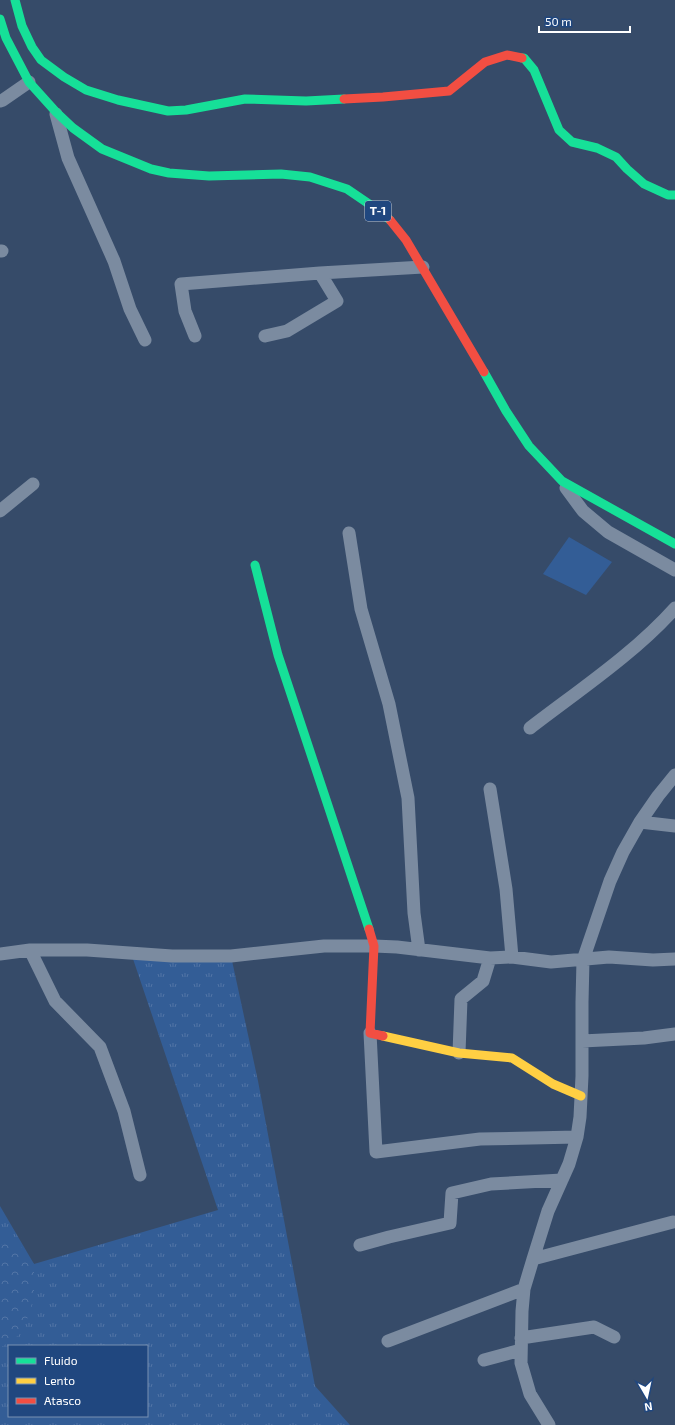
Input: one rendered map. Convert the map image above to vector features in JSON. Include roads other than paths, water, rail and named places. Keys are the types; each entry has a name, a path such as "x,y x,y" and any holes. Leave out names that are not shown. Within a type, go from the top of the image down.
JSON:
{"main road":[{"path":"15,0 22,26 32,47 41,60 64,77 86,90 118,100 168,111 186,110 244,99 306,101 383,97 449,91 485,62 507,55 524,58 534,70 559,130 572,142 597,148 616,157 644,184 668,195 675,195"},
{"name":"T-1","path":"0,19 6,38 29,82 56,112 73,128 102,149 151,169 169,173 209,176 281,174 310,177 347,189 372,206 392,222 406,240 506,411 529,446 562,481 675,544"},
{"path":"255,565 280,662 374,946 370,1033 459,1053 512,1058 553,1084 582,1096"}],"street":[{"path":"0,101 4,100 29,82"},
{"path":"56,112 68,158 114,261 130,309 145,340"},
{"path":"195,336 185,311 181,284 320,273 423,267"},
{"path":"265,336 287,331 318,314 337,301 320,273"},
{"path":"562,481 583,511 608,532 675,570"},
{"path":"0,511 34,484"},
{"path":"349,533 361,609 389,704 408,798 414,913 419,950"},
{"path":"530,728 612,666 661,624 675,608"},
{"path":"549,1425 530,1394 521,1363 522,1311 524,1289 548,1211 562,1180 578,1137 582,1096 583,960 610,881 623,852 640,822 675,775"},
{"path":"490,789 506,889 512,958"},
{"path":"640,822 675,826"},
{"path":"0,954 30,950 87,950 187,956 238,956 324,946 374,946 490,958 512,958 551,962 609,957 653,960 675,959"},
{"path":"30,950 55,1001 100,1047 124,1111 140,1176"},
{"path":"459,1053 461,999 483,981 490,958"},
{"path":"370,1033 376,1152 480,1139 578,1137"},
{"path":"582,1041 644,1038 675,1034"},
{"path":"360,1245 450,1223 452,1193 491,1184 562,1180"},
{"path":"533,1260 673,1222"},
{"path":"388,1341 524,1289"},
{"path":"484,1360 521,1344 594,1327 614,1337"}]}
